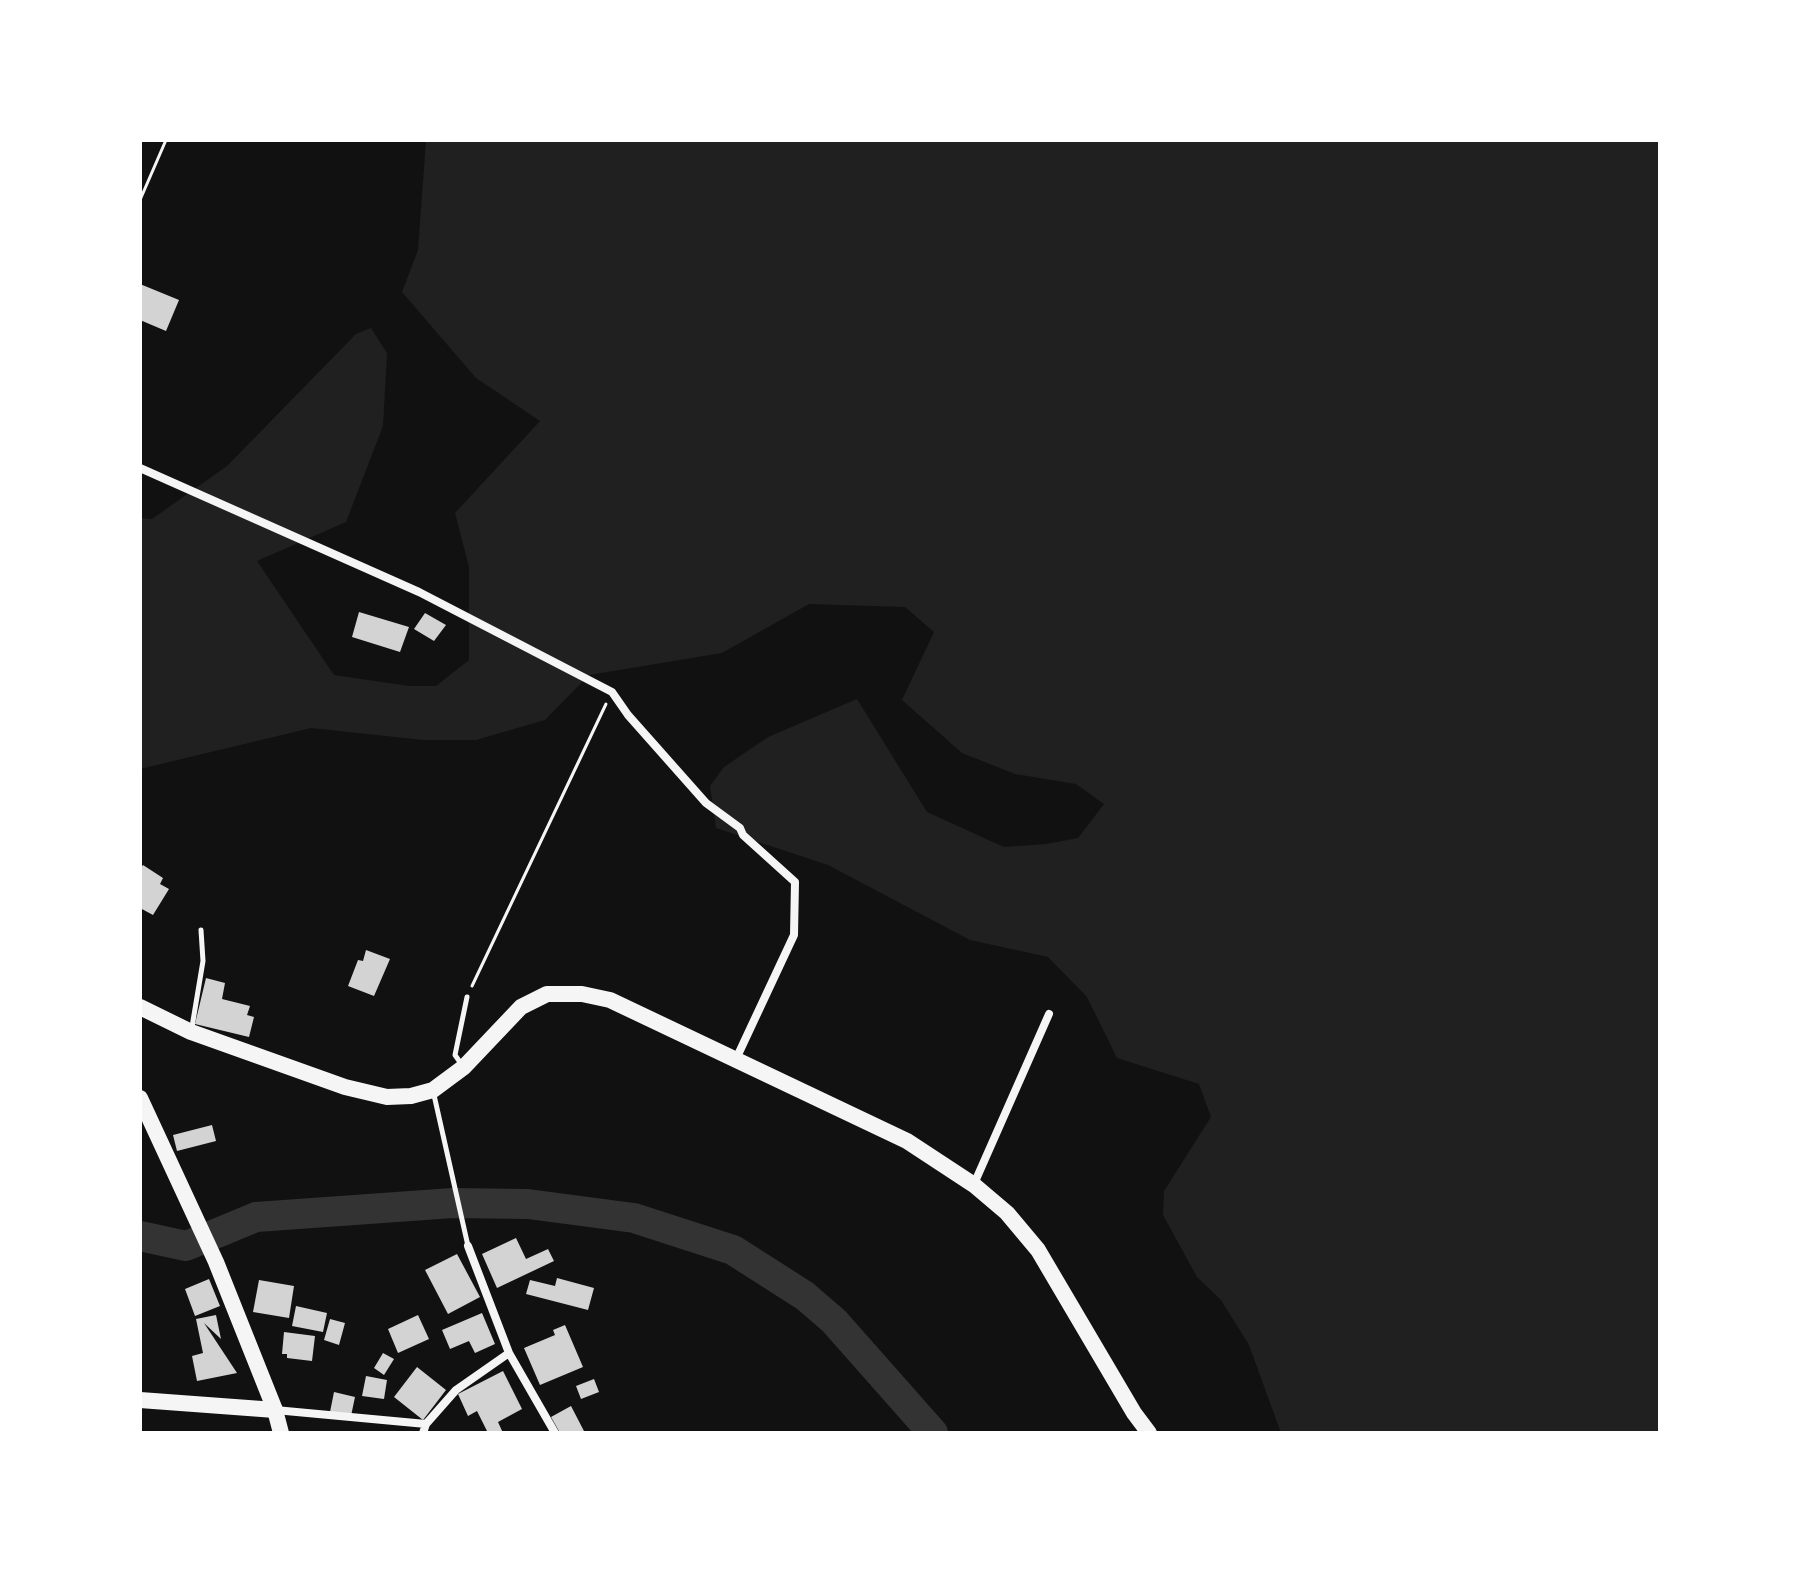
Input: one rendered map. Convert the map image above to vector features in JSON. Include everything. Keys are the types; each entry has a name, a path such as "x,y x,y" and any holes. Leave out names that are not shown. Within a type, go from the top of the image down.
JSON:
{"main road":[{"path":"140,1007 191,1032 345,1087 387,1097 411,1096 433,1090 464,1067 521,1007 547,994 563,993 610,1000 907,1141 974,1185 1007,1213 1038,1250 1134,1413 1149,1433"},
{"path":"140,1098 216,1262 275,1410 281,1433"},
{"path":"140,1400 275,1410"}],"street":[{"path":"140,468 419,592 612,692 628,715 706,803 740,828 743,835 795,882 794,935 736,1059"},
{"path":"974,1185 1049,1014"},
{"path":"468,1246 509,1353 555,1433"},
{"path":"275,1410 425,1428 456,1390 509,1353"}],"lane":[{"path":"191,1032 203,961 201,930"},
{"path":"464,1067 455,1055 467,997"},
{"path":"433,1090 468,1246"}],"path":[{"path":"140,200 166,140"},
{"path":"140,180 147,183"},
{"path":"467,997 612,692"}],"shaded area":[{"path":"426,140 1660,140 1660,1433 1281,1433 1249,1345 1221,1300 1197,1277 1163,1215 1164,1191 1211,1117 1199,1084 1117,1058 1087,997 1048,957 970,940 828,865 716,828 710,786 724,767 768,737 857,699 927,812 1004,847 1078,838 1104,804 1076,784 1015,774 962,753 902,700 934,632 905,607 809,604 722,653 589,675 545,720 476,740 423,740 311,728 140,769 140,518 152,519 227,466 356,334 371,328 387,353 383,426 346,522 257,561 334,675 409,686 436,686 469,660 469,567 455,513 540,421 476,378 402,292 418,250"}],"building":[{"path":"140,284 179,300 166,331 140,320"},
{"path":"359,612 409,627 400,652 352,637"},
{"path":"425,613 446,625 434,641 414,629"},
{"path":"143,865 163,878 160,884 169,889 153,915 140,908 140,869"},
{"path":"366,950 390,959 374,996 348,986 358,960 363,961"},
{"path":"206,978 225,983 222,999 250,1006 247,1015 254,1017 249,1037 195,1024"},
{"path":"212,1125 216,1141 177,1151 173,1135"},
{"path":"516,1238 526,1259 548,1249 554,1261 497,1288 482,1254"},
{"path":"457,1254 480,1297 448,1314 425,1270"},
{"path":"557,1278 594,1288 588,1310 526,1294 530,1280 555,1286"},
{"path":"209,1279 220,1306 195,1316 185,1289"},
{"path":"259,1280 294,1286 289,1318 253,1312"},
{"path":"296,1306 327,1313 323,1332 292,1326"},
{"path":"482,1313 495,1344 475,1353 469,1341 450,1349 442,1330"},
{"path":"216,1315 221,1339 204,1323 237,1373 197,1381 192,1356 203,1353 196,1319"},
{"path":"418,1315 429,1339 398,1353 388,1329"},
{"path":"330,1319 345,1323 339,1345 324,1340"},
{"path":"565,1325 583,1367 540,1385 524,1348 555,1335 553,1330"},
{"path":"284,1332 315,1336 312,1361 287,1358 287,1354 282,1354"},
{"path":"383,1353 394,1359 384,1375 374,1368"},
{"path":"417,1367 446,1390 423,1420 394,1397"},
{"path":"503,1371 522,1409 498,1422 503,1433 488,1433 477,1411 468,1416 458,1394"},
{"path":"366,1376 387,1380 384,1399 362,1396"},
{"path":"594,1379 599,1392 581,1399 576,1386"},
{"path":"334,1392 355,1397 351,1416 330,1412"},
{"path":"571,1406 585,1433 560,1433 551,1417"}],"waterway":[{"path":"140,1236 186,1246 256,1217 453,1203 528,1204 634,1218 733,1250 805,1296 834,1321 933,1433"}]}
